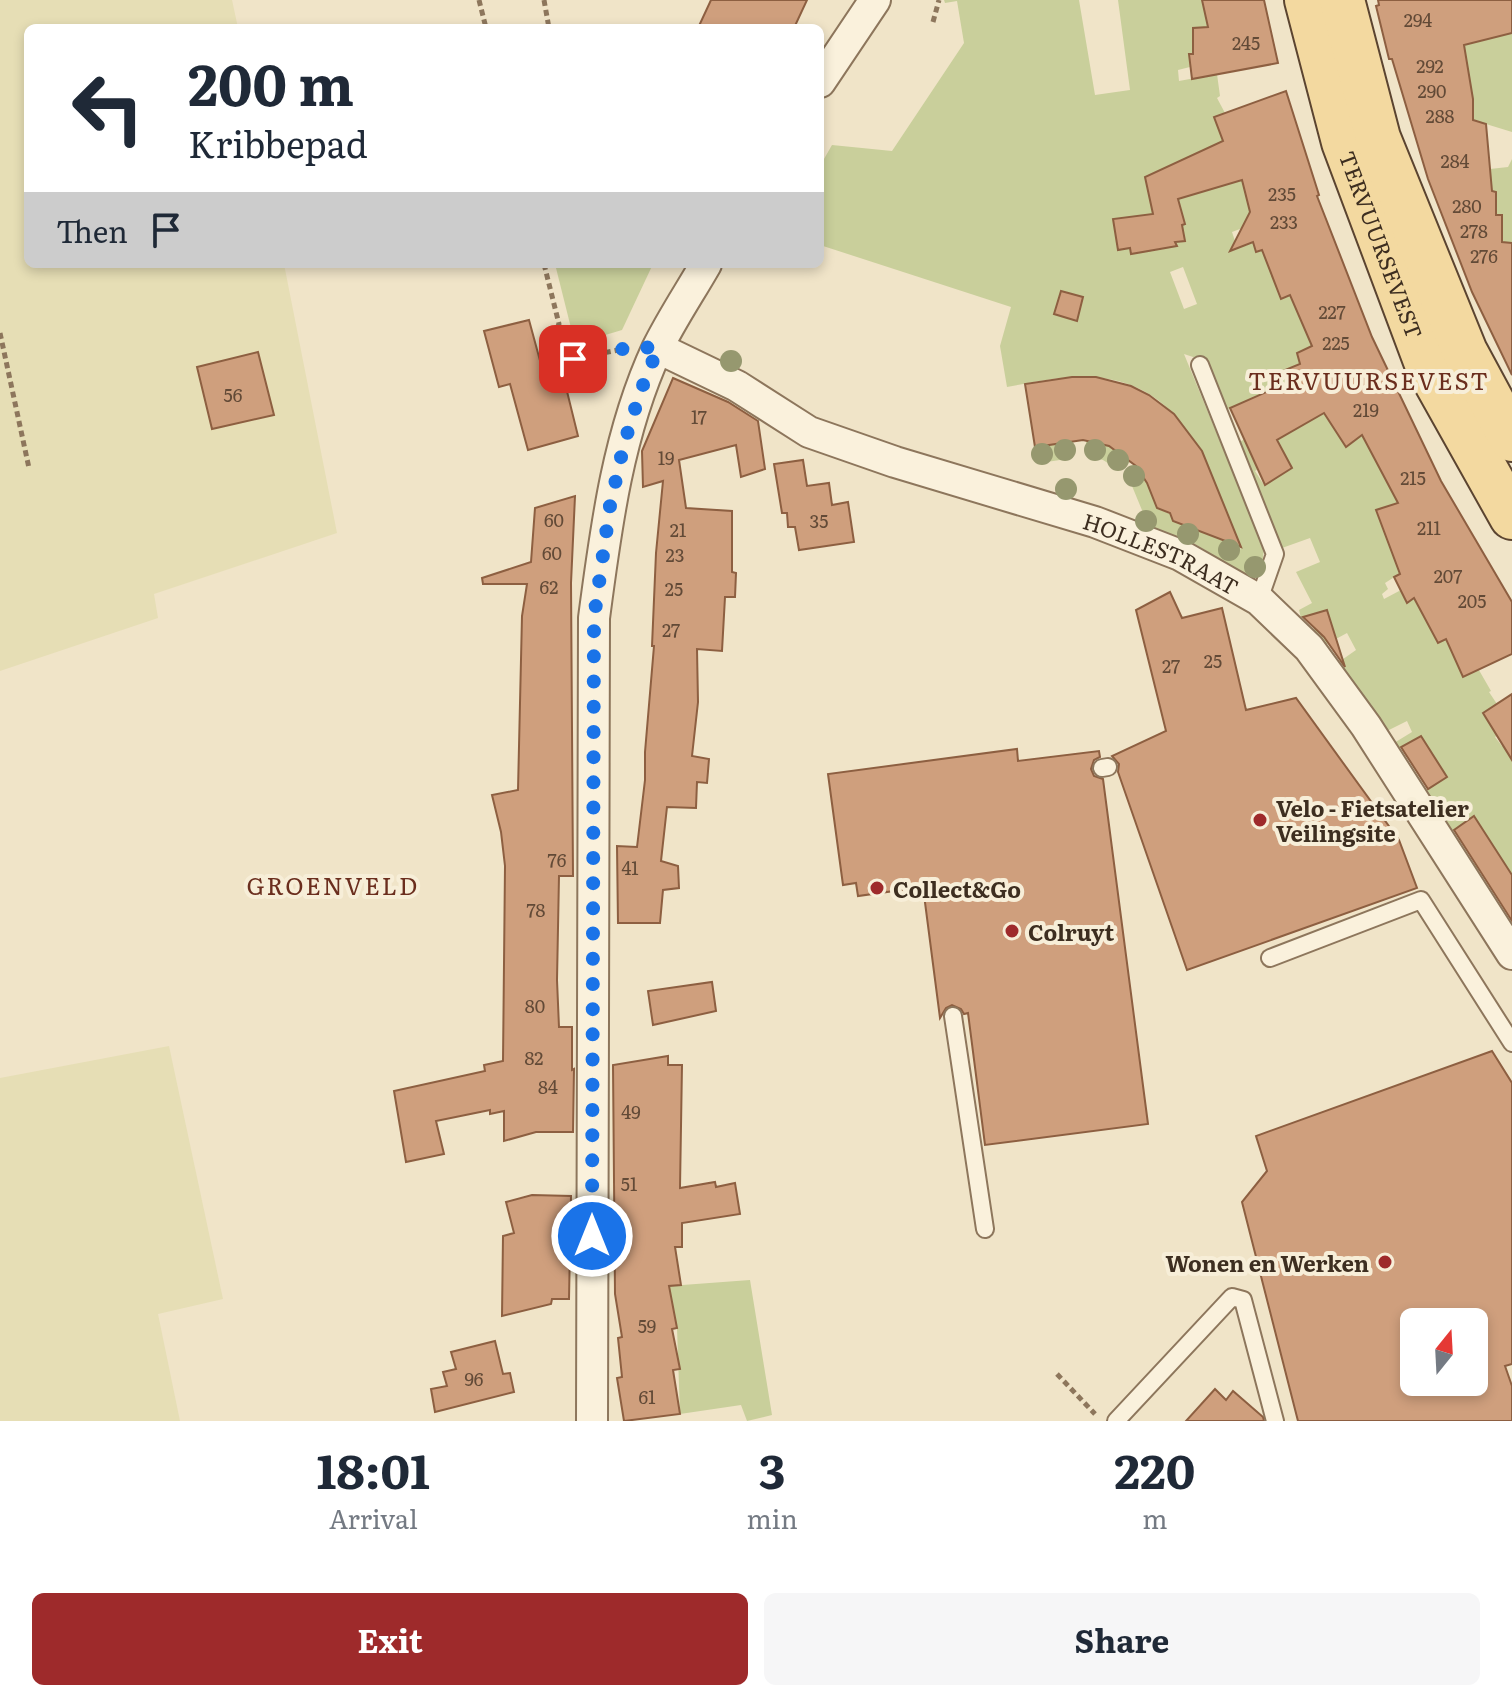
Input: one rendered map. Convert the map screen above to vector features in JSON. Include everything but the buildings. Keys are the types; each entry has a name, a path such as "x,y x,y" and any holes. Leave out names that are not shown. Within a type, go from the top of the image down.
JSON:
{"main road":[{"name":"TERVUURSEVEST","path":"1307,0 1344,142 1429,369 1512,517"},
{"name":"TERVUURSEVEST","path":"1342,0 1378,138 1465,352 1512,439"}],"street":[{"path":"824,76 875,0"},
{"path":"592,1421 594,618 610,506 624,444 658,348 704,268"},
{"name":"HOLLESTRAAT","path":"658,348 737,386 809,432 895,462 1095,522 1180,555 1259,600 1309,648 1366,726 1461,879 1512,954"}],"lane":[{"path":"1200,365 1275,554 1259,600"},
{"path":"1270,958 1421,900 1512,1043"},
{"path":"953,1016 985,1229"},
{"path":"1116,1421 1232,1297 1243,1300 1275,1421"}],"path":[{"path":"479,0 485,24"},
{"path":"544,0 548,24"},
{"path":"933,22 939,0"},
{"path":"545,268 559,324 553,337 561,353 573,359 633,347 658,348"},
{"path":"0,333 29,468"},
{"path":"1057,1374 1101,1421"}],"shaded area":[{"path":"0,0 232,0 237,24 24,24 24,268 285,268 337,533 154,594 158,618 0,671"},
{"path":"169,1046 223,1299 158,1314 180,1421 0,1421 0,1078"}],"green space":[{"path":"944,0 1079,0 1095,95 1130,90 1118,0 1202,0 1208,27 1194,28 1193,37 1221,50 1189,54 1190,67 1178,70 1179,81 1217,74 1220,96 1217,98 1225,113 1215,117 1219,130 1243,132 1145,177 1162,243 1185,240 1182,225 1185,223 1178,199 1248,178 1253,224 1232,232 1236,244 1253,242 1256,252 1272,246 1307,264 1307,335 1312,346 1297,353 1300,364 1286,370 1289,381 1323,368 1341,439 1346,447 1363,434 1398,503 1377,510 1421,560 1385,583 1388,589 1382,594 1384,599 1401,590 1408,602 1431,587 1497,704 1505,729 1495,737 1502,746 1512,741 1512,876 1501,860 1476,872 1472,865 1498,854 1474,817 1450,832 1424,791 1447,777 1438,762 1433,764 1430,750 1421,736 1398,749 1394,743 1412,732 1407,721 1387,731 1336,664 1356,650 1347,633 1323,646 1304,632 1331,623 1327,610 1301,618 1299,610 1312,603 1296,572 1320,562 1310,538 1282,548 1279,542 1239,442 1266,429 1252,399 1226,410 1205,361 1184,354 1264,548 1261,575 1253,579 1195,544 1137,519 1144,515 1124,475 1136,466 1157,508 1237,545 1241,550 1203,457 1187,430 1167,408 1142,390 1112,380 1074,377 1007,387 1000,346 1011,307 824,246 824,159 832,145 892,151 964,43 957,1 945,3","holes":["1183,267 1197,304 1184,309 1170,272","1286,456 1292,468 1264,485 1255,471 1276,458"]},
{"path":"1488,0 1512,33 1512,132 1473,120 1464,45"},
{"path":"1512,159 1512,243 1502,242 1502,215 1496,215 1496,193 1490,191 1490,169 1508,167"},
{"path":"556,268 651,268 622,330 575,344"},
{"path":"1086,440 1109,446 1131,461 1119,470 1103,460 1086,456"},
{"path":"1072,441 1073,458 1040,463 1038,447"},
{"path":"750,1280 772,1415 747,1421 741,1405 680,1414 677,1328 669,1286"}],"place":[{"name":"Velo - Fietsatelier Veilingsite","path":"1260,820"},
{"name":"Collect&Go","path":"877,888"},
{"name":"Colruyt","path":"1012,931"},
{"name":"Wonen en Werken","path":"1385,1262"}],"district":[{"name":"TERVUURSEVEST","path":"1369,379"},
{"name":"GROENVELD","path":"333,884"}],"route":[{"path":"573,359 633,347 658,348 624,444 610,506 594,618 592,1236"}]}
